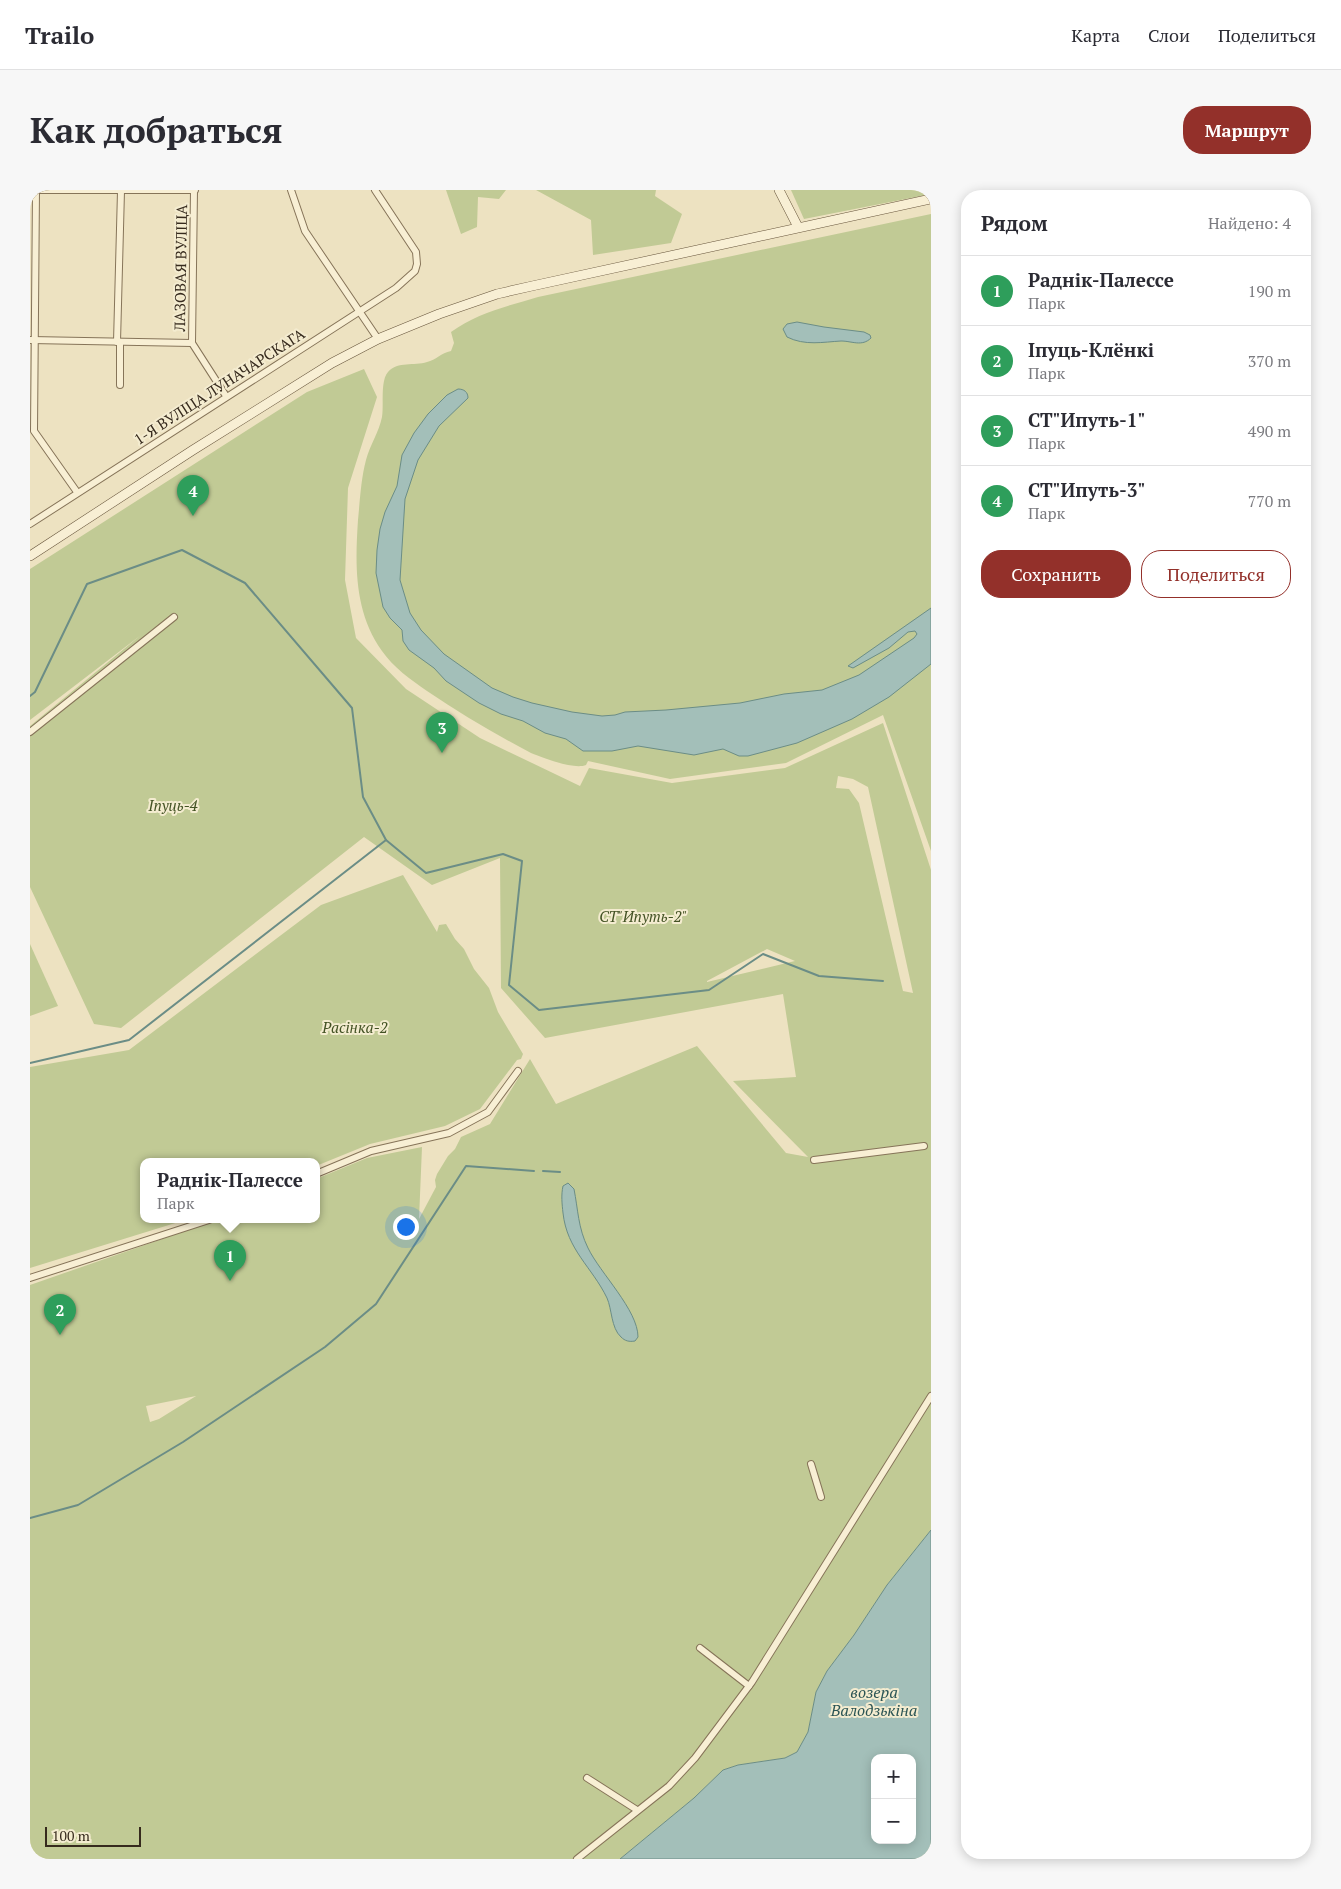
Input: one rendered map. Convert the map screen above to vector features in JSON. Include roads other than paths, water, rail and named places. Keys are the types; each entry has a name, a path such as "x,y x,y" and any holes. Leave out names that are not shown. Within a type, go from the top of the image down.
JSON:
{"street":[{"path":"77,492 32,432 35,190 194,190"},
{"name":"ЛАЗОВАЯ ВУЛІЦА","path":"194,190 192,344 226,396"},
{"path":"291,190 305,231 378,339"},
{"name":"1-Я ВУЛІЦА ЛУНАЧАРСКАГА","path":"30,524 359,311 403,282 415,271 417,264 416,252 375,190"},
{"path":"779,190 798,227"},
{"path":"120,385 118,342 121,191"},
{"path":"30,556 301,381 378,339 439,314 497,294 931,199"},
{"path":"32,340 192,344"},
{"path":"30,732 174,617"},
{"path":"320,1172 371,1151 449,1133 488,1112 518,1071"},
{"path":"814,1160 924,1146"},
{"path":"30,1278 200,1223"},
{"path":"577,1859 669,1786 695,1758 750,1686 931,1396"},
{"path":"811,1464 821,1497"},
{"path":"700,1648 750,1686"},
{"path":"587,1778 637,1810"}],"water":[{"path":"797,322 864,332 870,335 871,338 860,343 841,341 801,342 787,337 783,329 787,324"},
{"path":"458,389 465,391 468,398 439,426 418,460 405,499 400,580 410,613 421,630 444,654 492,688 532,703 572,712 602,716 625,712 740,703 784,694 822,690 859,675 914,638 917,634 915,631 908,632 889,648 853,668 848,666 931,608 931,664 889,697 852,719 797,743 748,756 739,756 723,749 694,755 638,746 612,751 583,751 566,739 545,733 523,721 501,714 479,703 446,681 434,668 409,650 403,641 402,630 390,618 383,607 376,573 380,529 385,512 397,486 402,455 414,433 428,414 447,395"},
{"path":"568,1183 574,1189 580,1226 588,1248 632,1315 638,1337 635,1341 626,1340 615,1329 607,1298 569,1238 565,1226 562,1200 563,1186"},
{"name":"возера Валодзькіна","path":"931,1530 931,1859 620,1859 694,1798 723,1770 738,1765 785,1758 797,1752 808,1732 816,1692 827,1671 854,1635 887,1585"}],"waterway":[{"path":"30,696 35,692 87,584 182,550 245,583 352,708 363,797 386,840 426,873 503,854 522,861 509,985 539,1010 709,990 763,954 819,976 883,981"},
{"path":"30,1063 129,1040 386,840"},
{"path":"30,1518 78,1505 183,1442 325,1347 376,1304 466,1166 534,1171"},
{"path":"543,1171 560,1172"}],"place":[{"name":"СТ\"Ипуть-3\"","path":"193,516"},
{"name":"СТ\"Ипуть-1\"","path":"442,753"},
{"name":"Раднік-Палессе","path":"230,1281"},
{"name":"Іпуць-Клёнкі","path":"60,1335"}],"park label":[{"name":"Іпуць-4","path":"173,805"},
{"name":"СТ\"Ипуть-2\"","path":"643,916"},
{"name":"Расінка-2","path":"355,1027"}]}
